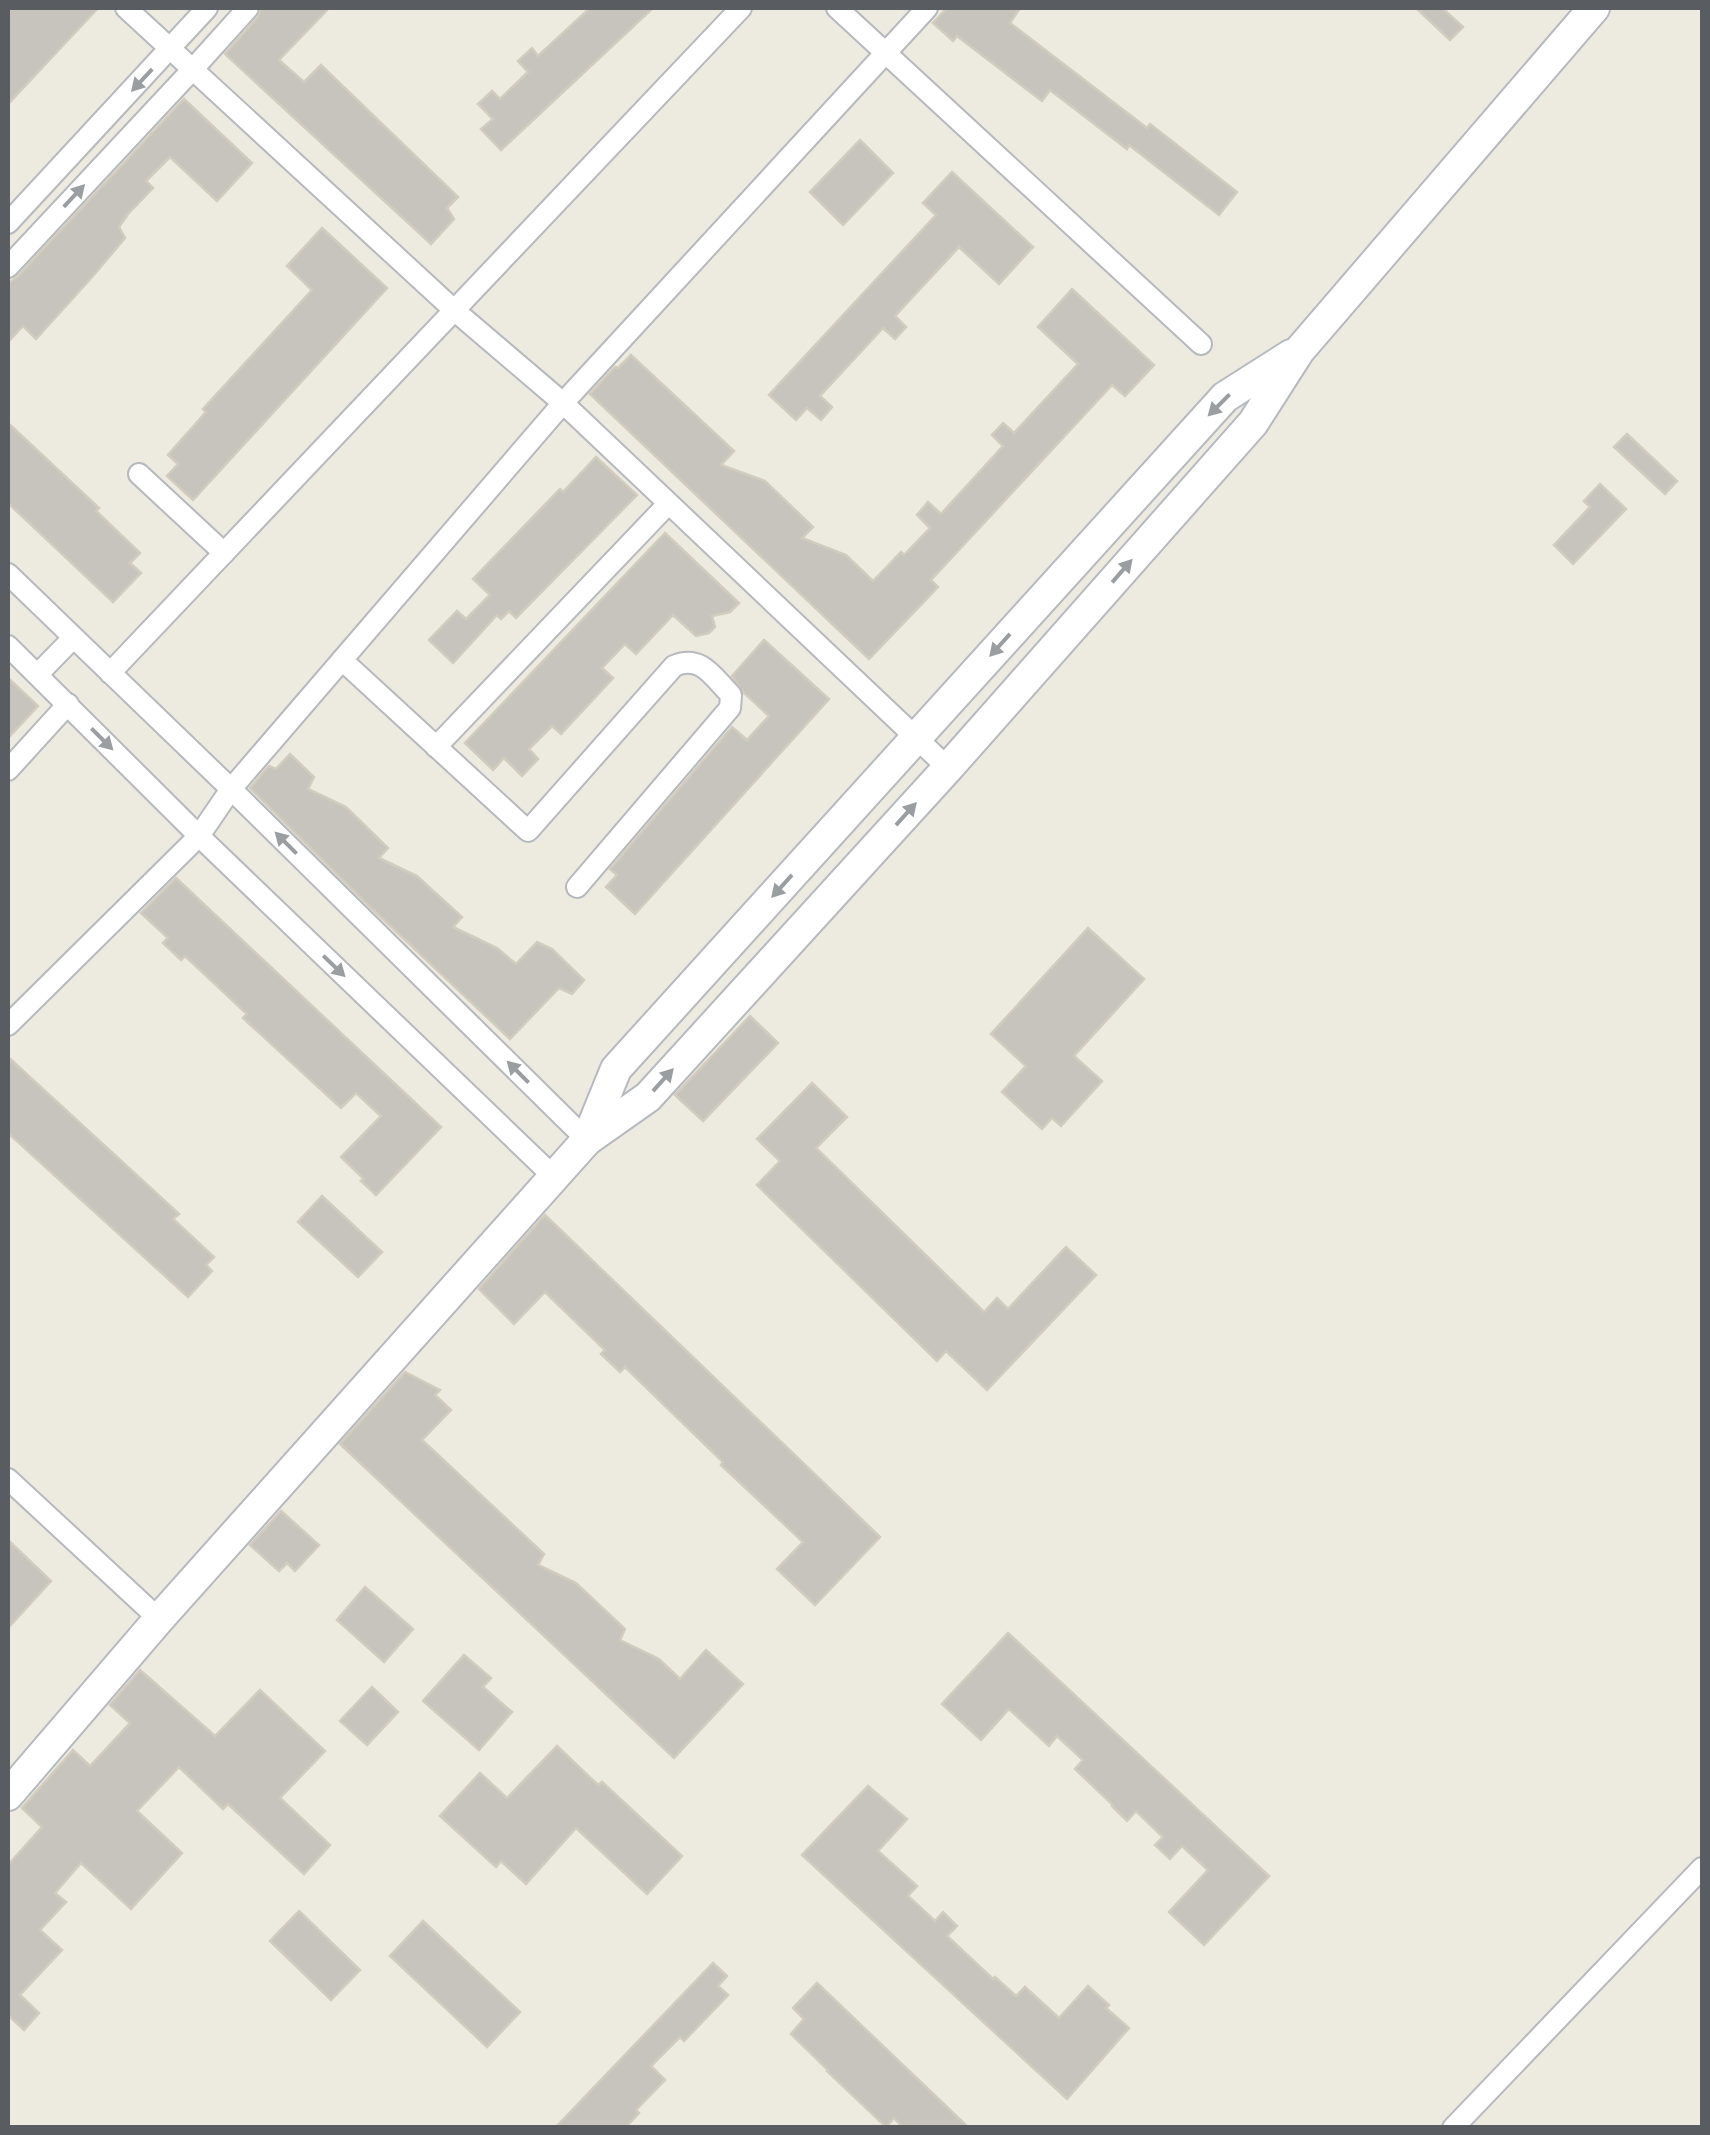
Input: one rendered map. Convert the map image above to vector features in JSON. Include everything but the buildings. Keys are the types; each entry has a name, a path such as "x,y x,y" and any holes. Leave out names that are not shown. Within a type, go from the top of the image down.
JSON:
{"main road":[{"path":"8,1795 159,1619 587,1140 648,1097 948,768 1253,423 1299,351 1594,8"},
{"path":"587,1140 616,1069 1225,397 1299,351"}],"street":[{"path":"126,8 454,310 563,403 948,768"},
{"path":"8,223 207,8"},
{"path":"8,268 248,8"},
{"path":"110,673 741,8"},
{"path":"836,8 1202,344"},
{"path":"8,1025 199,836 231,789 563,403 927,8"},
{"path":"139,474 224,553"},
{"path":"436,746 668,504"},
{"path":"8,574 587,1140"},
{"path":"38,674 73,638"},
{"path":"8,646 554,1178"},
{"path":"342,660 528,830 674,666 687,660 698,662 731,695 730,708 577,887"},
{"path":"8,770 68,704"},
{"path":"8,1480 159,1619"},
{"path":"1453,2128 1702,1868"}]}
